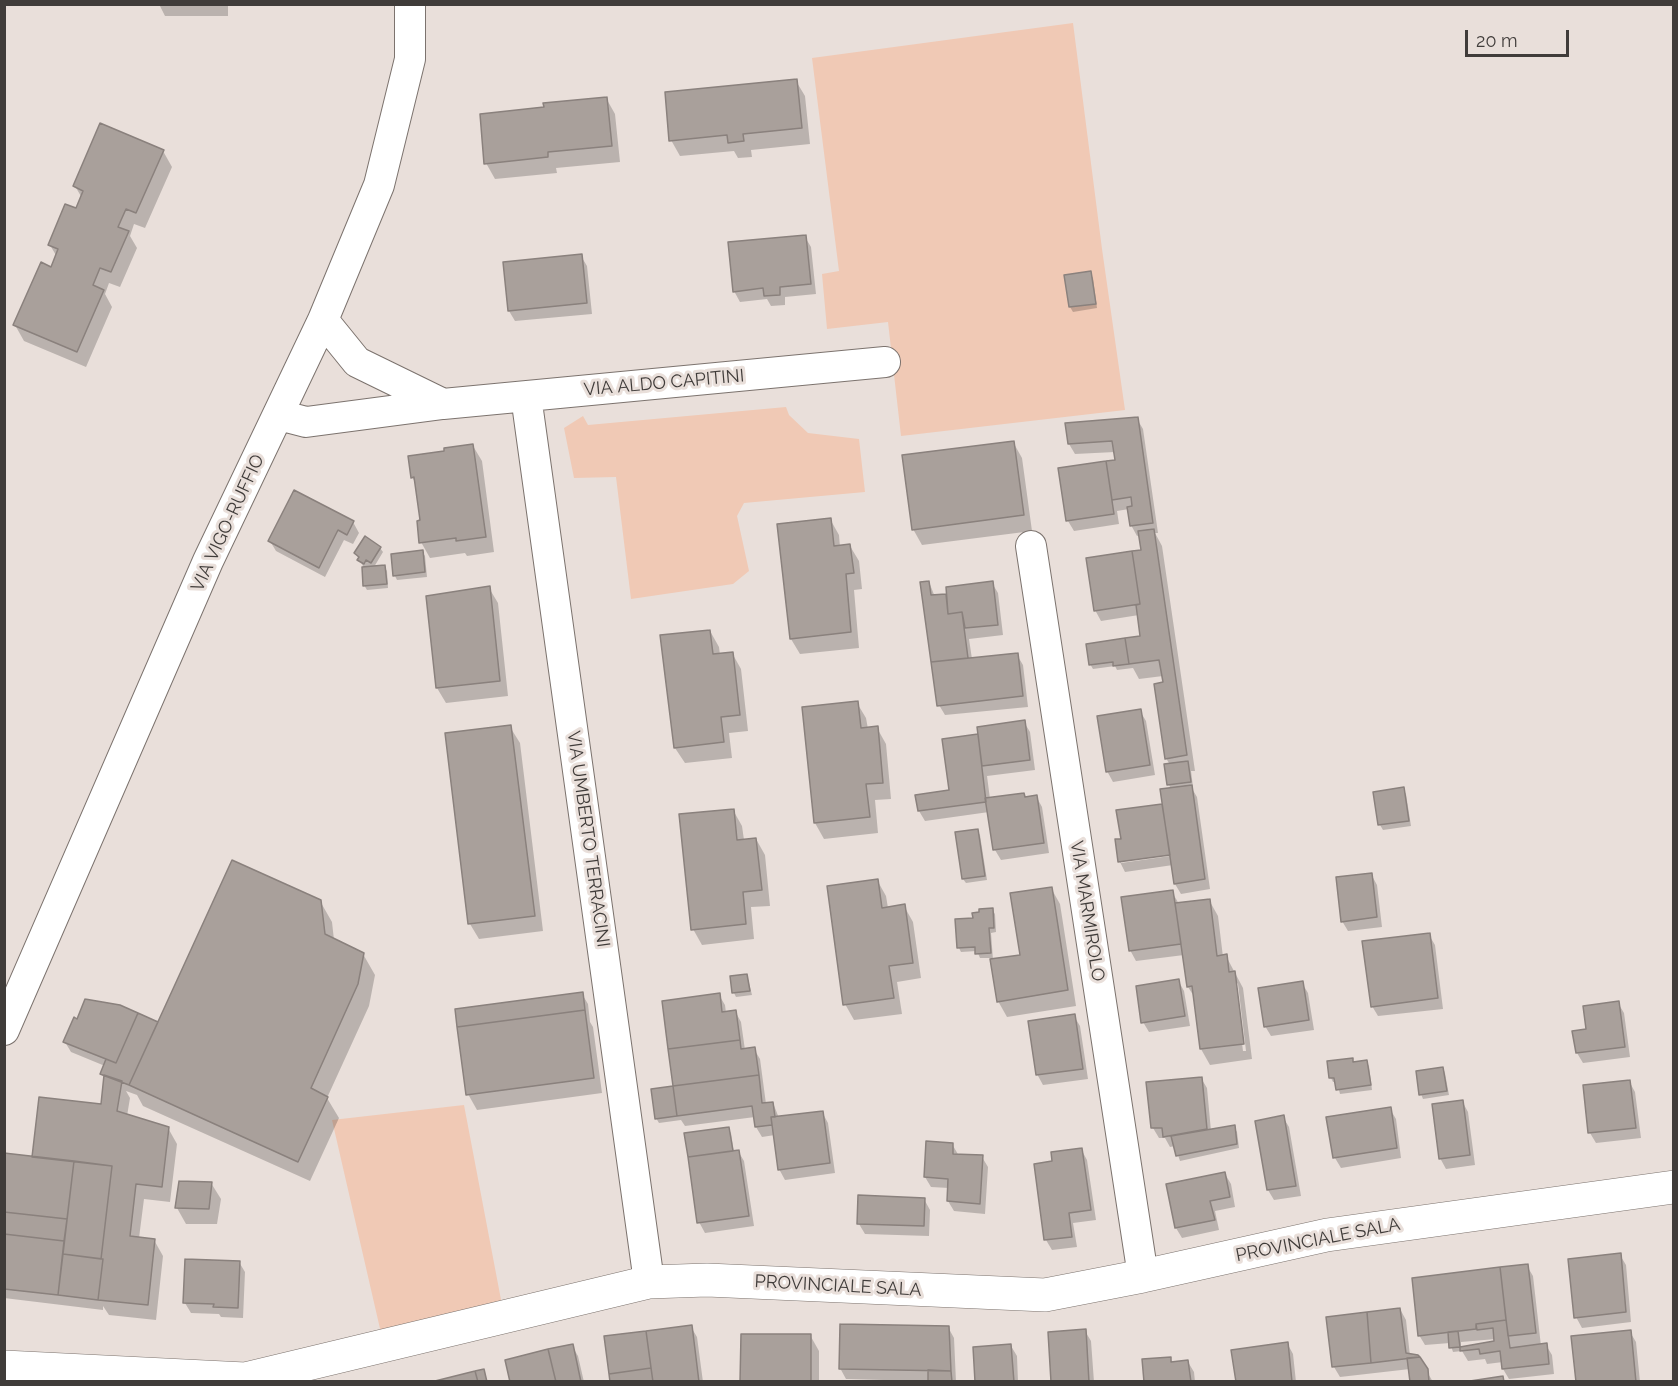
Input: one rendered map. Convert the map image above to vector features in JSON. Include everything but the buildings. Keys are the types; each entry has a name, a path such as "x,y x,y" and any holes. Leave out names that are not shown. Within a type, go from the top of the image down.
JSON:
{"street":[{"name":"VIA VIGO-RUFFIO","path":"4,1030 208,561 323,320 379,185 410,59 410,4"},
{"path":"323,320 357,362 442,404"},
{"name":"VIA ALDO CAPITINI","path":"279,415 306,422 442,404 885,362"},
{"name":"VIA UMBERTO TERRACINI","path":"526,396 649,1282"},
{"name":"VIA MARMIROLO","path":"1031,546 1143,1276"},
{"name":"PROVINCIALE SALA","path":"4,1367 245,1379 649,1282 707,1280 1045,1295 1143,1276 1327,1235 1674,1187"}],"shaded area":[{"path":"1073,23 1125,410 901,436 888,322 827,329 822,274 839,271 812,58"},
{"path":"786,407 789,415 808,433 859,439 865,492 744,503 737,516 749,571 733,584 631,599 616,477 574,478 564,428 583,416 588,425"},
{"path":"464,1105 502,1305 381,1333 332,1120"}]}
